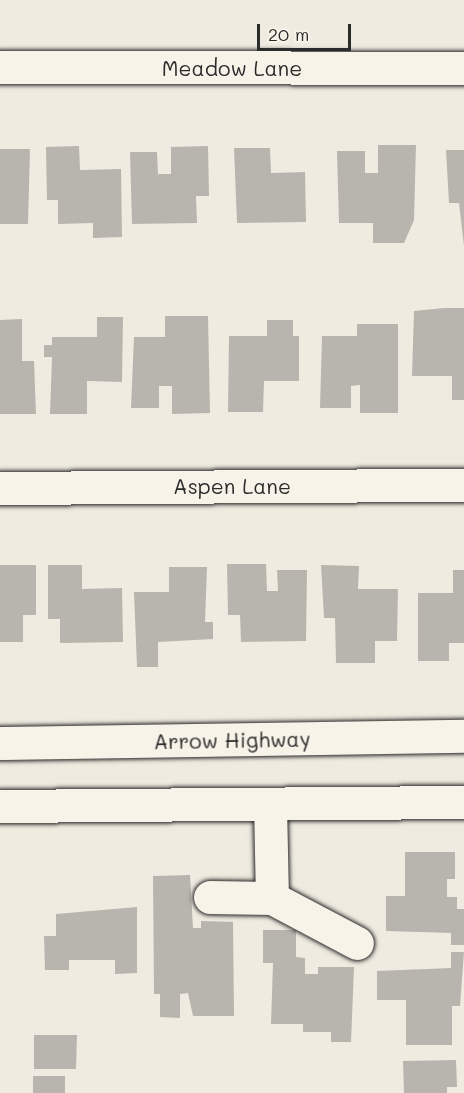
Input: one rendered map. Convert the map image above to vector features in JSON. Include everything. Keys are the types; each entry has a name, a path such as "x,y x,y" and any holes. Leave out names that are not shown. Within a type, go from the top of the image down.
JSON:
{"street":[{"name":"Meadow Lane","path":"0,67 464,68"},
{"name":"Aspen Lane","path":"0,488 464,485"},
{"name":"Arrow Highway","path":"0,743 464,736"},
{"path":"0,806 464,802"},
{"path":"270,804 272,898"},
{"path":"210,897 272,898 357,943"}],"building":[{"path":"378,145 416,145 414,220 404,243 373,243 373,223 339,223 337,151 365,151 365,173 378,173"},
{"path":"79,146 80,170 121,169 122,237 93,238 93,223 58,224 58,200 47,200 46,147"},
{"path":"208,146 209,196 196,196 197,223 132,224 130,152 157,152 158,174 171,174 171,147"},
{"path":"234,148 270,148 271,173 305,172 306,222 237,223"},
{"path":"0,149 30,149 28,224 0,224"},
{"path":"446,150 464,150 464,246 459,203 449,203"},
{"path":"464,308 464,400 452,400 452,376 412,376 414,311"},
{"path":"165,316 208,316 210,413 172,414 172,386 159,386 159,408 131,408 134,337 165,337"},
{"path":"97,317 123,317 122,382 87,381 87,414 50,414 52,357 44,357 44,345 52,345 52,337 97,337"},
{"path":"22,319 22,361 34,361 36,414 0,414 0,320"},
{"path":"267,320 293,320 293,336 299,336 299,381 264,381 263,412 228,412 229,336 267,336"},
{"path":"357,324 398,324 398,413 360,413 360,385 351,386 351,408 320,408 322,336 357,336"},
{"path":"227,564 266,564 267,591 278,591 277,570 307,570 306,641 241,642 240,615 228,615"},
{"path":"0,565 36,565 36,615 23,615 23,642 0,642"},
{"path":"48,565 82,565 82,589 122,588 123,642 60,643 60,619 48,619"},
{"path":"321,565 359,566 358,589 398,589 397,641 375,641 375,663 336,663 335,618 324,618"},
{"path":"169,567 207,567 205,622 213,622 213,639 158,642 158,667 137,667 134,592 169,592"},
{"path":"453,570 464,570 464,643 449,643 449,661 418,661 418,593 453,593"},
{"path":"405,852 455,852 455,879 447,879 447,897 457,897 457,909 464,909 464,945 451,945 451,933 386,931 386,896 405,896"},
{"path":"190,875 193,928 201,928 201,921 233,922 234,1016 193,1016 188,993 180,994 180,1018 160,1017 160,994 154,994 153,876"},
{"path":"137,907 137,973 115,974 115,960 69,960 69,970 45,970 44,936 56,936 56,914"},
{"path":"263,930 296,930 296,957 305,958 305,974 318,974 318,967 354,967 351,1042 331,1042 331,1032 303,1032 303,1024 271,1024 273,963 263,963"},
{"path":"451,952 464,952 460,1006 452,1006 452,1045 406,1045 406,1000 377,1000 377,971 451,968"},
{"path":"34,1035 77,1035 76,1069 34,1069"},
{"path":"456,1060 457,1087 447,1087 447,1093 404,1093 403,1061"},
{"path":"33,1076 65,1076 65,1093 33,1093"}]}
